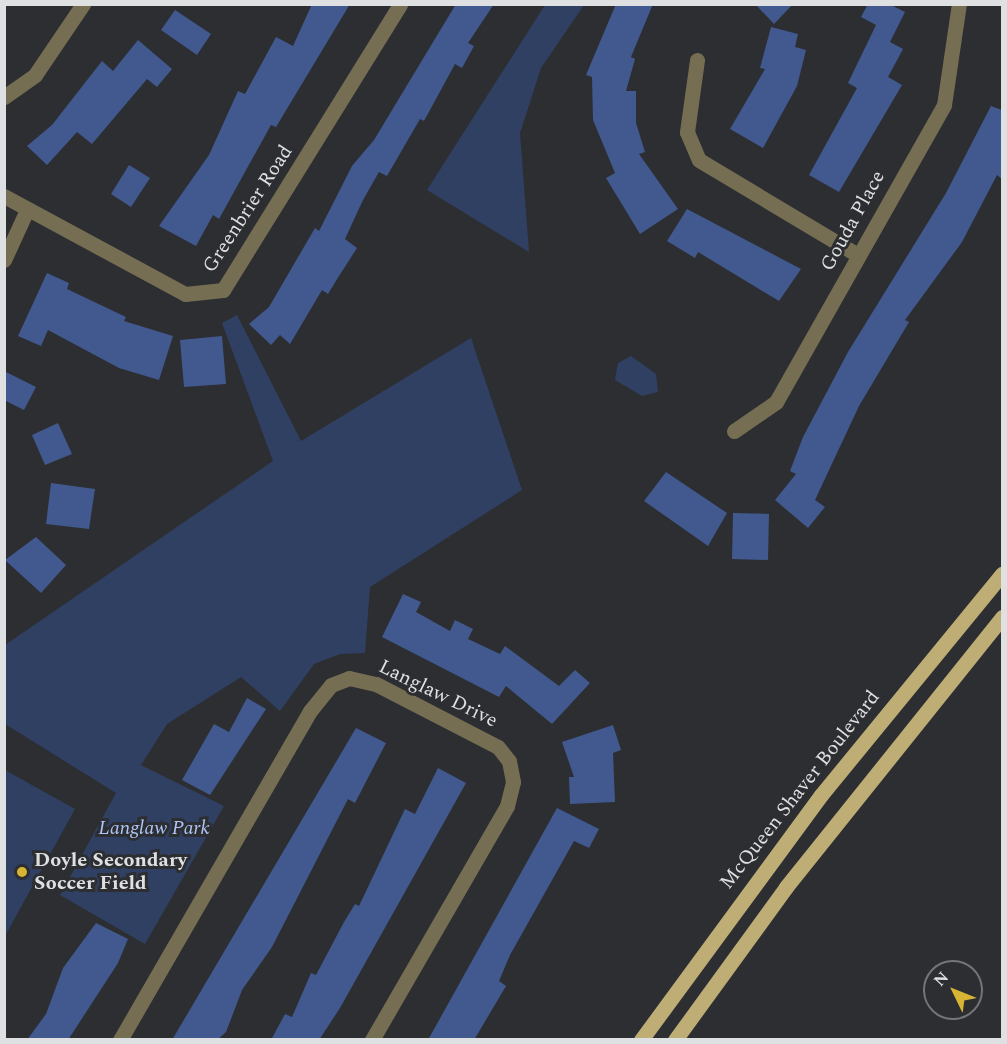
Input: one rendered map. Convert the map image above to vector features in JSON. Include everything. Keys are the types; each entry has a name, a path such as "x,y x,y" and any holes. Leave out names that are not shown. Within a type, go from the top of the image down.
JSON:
{"main road":[{"name":"McQueen Shaver Boulevard","path":"641,1040 821,795 1002,574"},
{"path":"675,1040 786,887 1002,617"}],"street":[{"path":"4,97 35,75 83,4"},
{"name":"Greenbrier Road","path":"4,196 26,212 185,294 223,290 400,4"},
{"name":"Gouda Place","path":"734,431 776,402 944,105 959,4"},
{"path":"697,60 687,132 699,160 858,255"},
{"path":"4,260 26,212"},
{"name":"Langlaw Drive","path":"120,1040 310,711 331,685 348,678 376,684 498,747 509,761 513,782 507,806 372,1040"}],"green space":[{"path":"545,5 584,5 541,68 520,133 529,252 427,190"},
{"name":"Langlaw Park","path":"237,315 301,441 471,338 522,490 370,587 365,653 340,654 314,664 280,711 241,677 167,724 141,765 224,806 145,944 60,895 116,793 5,724 5,645 273,461 222,323"},
{"path":"631,356 656,374 658,392 642,396 615,380 618,363"},
{"name":"Doyle Secondary Soccer Field","path":"5,770 75,809 5,936"}],"building":[{"path":"312,4 350,4 276,127 271,125 219,219 213,215 196,246 159,226 209,155 238,91 245,94 276,37 293,46"},
{"path":"456,4 494,4 468,43 474,46 462,68 455,64 424,121 420,119 387,176 379,172 345,239 357,248 328,294 322,290 290,344 280,335 271,345 249,324 269,307 315,228 319,231 352,166 374,140"},
{"path":"616,4 653,4 631,57 635,59 626,91 636,91 636,123 645,152 639,154 678,209 640,234 606,178 615,173 593,120 592,77 586,75"},
{"path":"755,4 793,4 774,24"},
{"path":"868,4 889,4 905,12 890,42 903,49 888,77 902,85 839,192 809,175 857,88 848,83 876,25 861,17"},
{"path":"175,10 211,34 197,55 161,30"},
{"path":"771,27 798,34 795,47 806,50 797,86 763,148 730,129 765,69 760,68"},
{"path":"138,40 172,69 157,87 147,79 92,144 77,132 47,165 27,146 52,125 102,61 113,71"},
{"path":"991,106 1002,110 1002,179 997,175 962,242 905,320 909,322 859,406 815,500 825,507 808,528 775,500 796,474 790,471 803,437 848,352 946,193"},
{"path":"129,165 150,178 131,207 111,194"},
{"path":"687,209 801,269 779,301 698,252 695,258 667,241"},
{"path":"47,273 69,283 67,289 126,317 124,321 173,336 159,380 119,368 48,330 41,346 18,336"},
{"path":"222,336 226,384 184,387 180,340"},
{"path":"4,371 36,387 24,410 4,400"},
{"path":"58,423 72,454 45,465 32,435"},
{"path":"666,472 727,513 708,546 644,501"},
{"path":"51,483 95,489 89,529 46,524"},
{"path":"733,513 769,514 768,560 732,559"},
{"path":"36,537 66,565 41,593 5,560"},
{"path":"403,594 421,602 416,612 450,631 455,620 473,629 468,639 500,654 505,646 559,686 575,670 590,683 552,724 506,686 499,697 382,637"},
{"path":"247,698 266,709 210,795 182,780 214,724 229,732"},
{"path":"613,725 621,750 613,753 615,802 570,804 569,777 574,777 562,742"},
{"path":"356,728 386,743 355,803 348,799 272,947 242,990 226,1032 217,1040 172,1040"},
{"path":"438,768 466,783 340,1008 319,1040 271,1040 285,1014 292,1017 311,973 316,975 355,904 359,906 405,809 415,814"},
{"path":"557,808 599,829 589,848 574,841 510,955 499,981 506,986 474,1040 428,1040"},
{"path":"96,923 128,939 118,963 68,1040 27,1040 46,1014 63,968"}],"place":[{"name":"Doyle Secondary Soccer Field","path":"22,872"}]}
